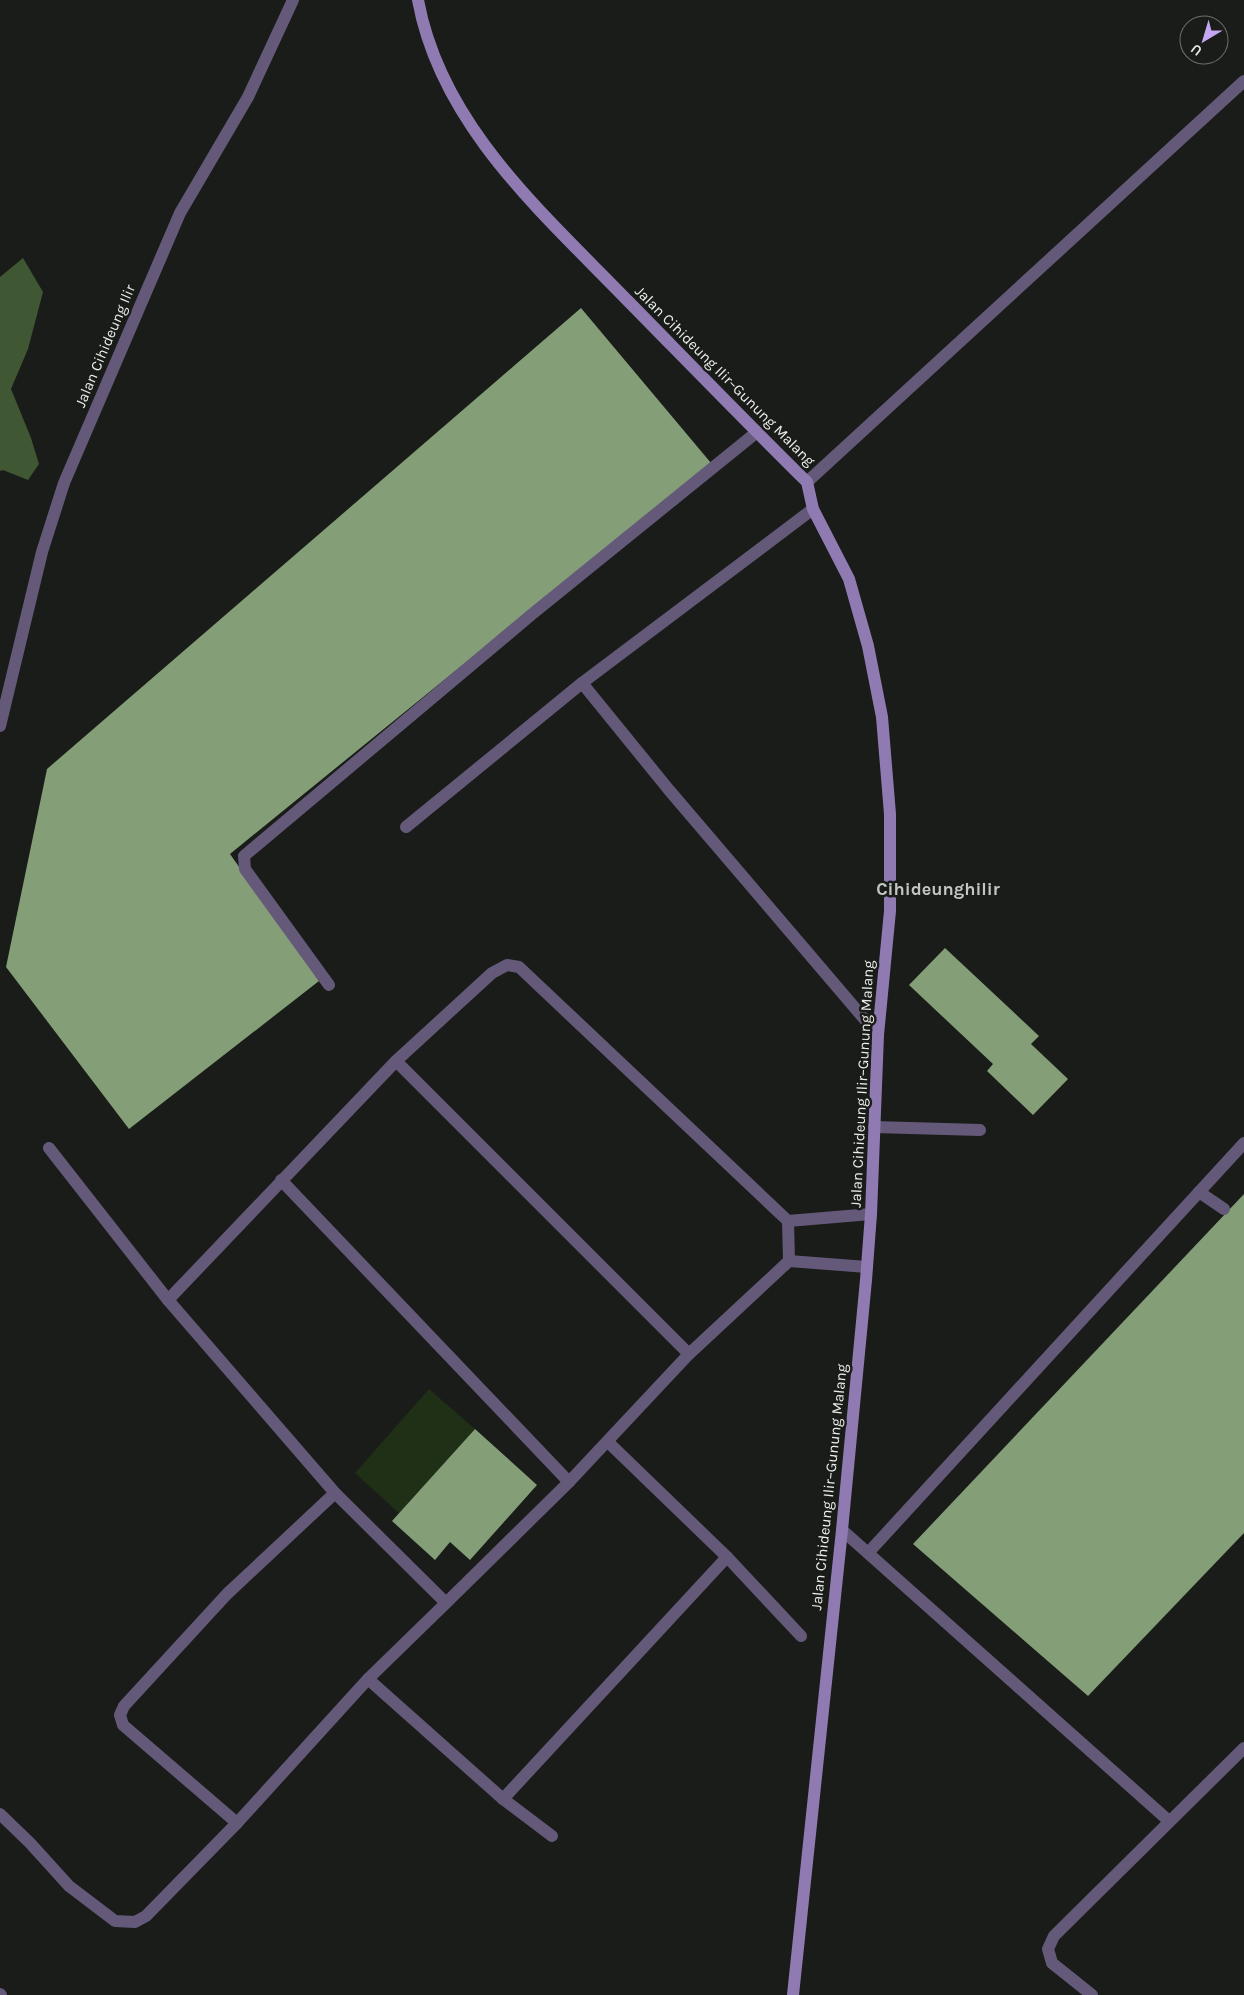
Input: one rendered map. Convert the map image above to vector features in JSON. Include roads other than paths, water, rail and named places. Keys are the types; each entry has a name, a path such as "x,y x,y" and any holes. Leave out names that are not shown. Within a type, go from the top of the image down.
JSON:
{"main road":[{"name":"Jalan Cihideung Ilir–Gunung Malang","path":"418,0 422,22 432,52 448,87 485,148 534,205 807,482 813,509 849,579 868,646 882,717 890,814 890,912 878,1035 872,1214 842,1530 793,1995"}],"street":[{"name":"Jalan Cihideung Ilir","path":"0,726 42,552 64,483 180,213 248,97 293,0"},
{"path":"807,482 1244,81"},
{"path":"329,985 245,869 244,856 531,615 756,432"},
{"path":"406,827 582,683 813,509"},
{"path":"582,683 668,790 878,1035"},
{"path":"168,1300 396,1061 492,973 507,965 519,967 788,1221 789,1262"},
{"path":"396,1061 689,1354"},
{"path":"874,1127 980,1130"},
{"path":"868,1553 1244,1143"},
{"path":"49,1148 168,1300 335,1493 446,1602"},
{"path":"281,1180 569,1482"},
{"path":"1200,1192 1224,1209"},
{"path":"788,1221 872,1214"},
{"path":"0,1814 30,1843 69,1886 115,1921 135,1922 146,1916 237,1822 368,1679 569,1482 689,1354 789,1262 867,1267"},
{"path":"608,1442 727,1557 802,1636"},
{"path":"237,1822 123,1725 120,1715 124,1706 227,1594 335,1493"},
{"path":"842,1530 1169,1821"},
{"path":"502,1799 727,1557"},
{"path":"368,1679 502,1799 552,1836"},
{"path":"1092,1995 1052,1962 1048,1949 1054,1936 1244,1748"}],"district":[{"name":"Cihideunghilir","path":"938,889"}]}
